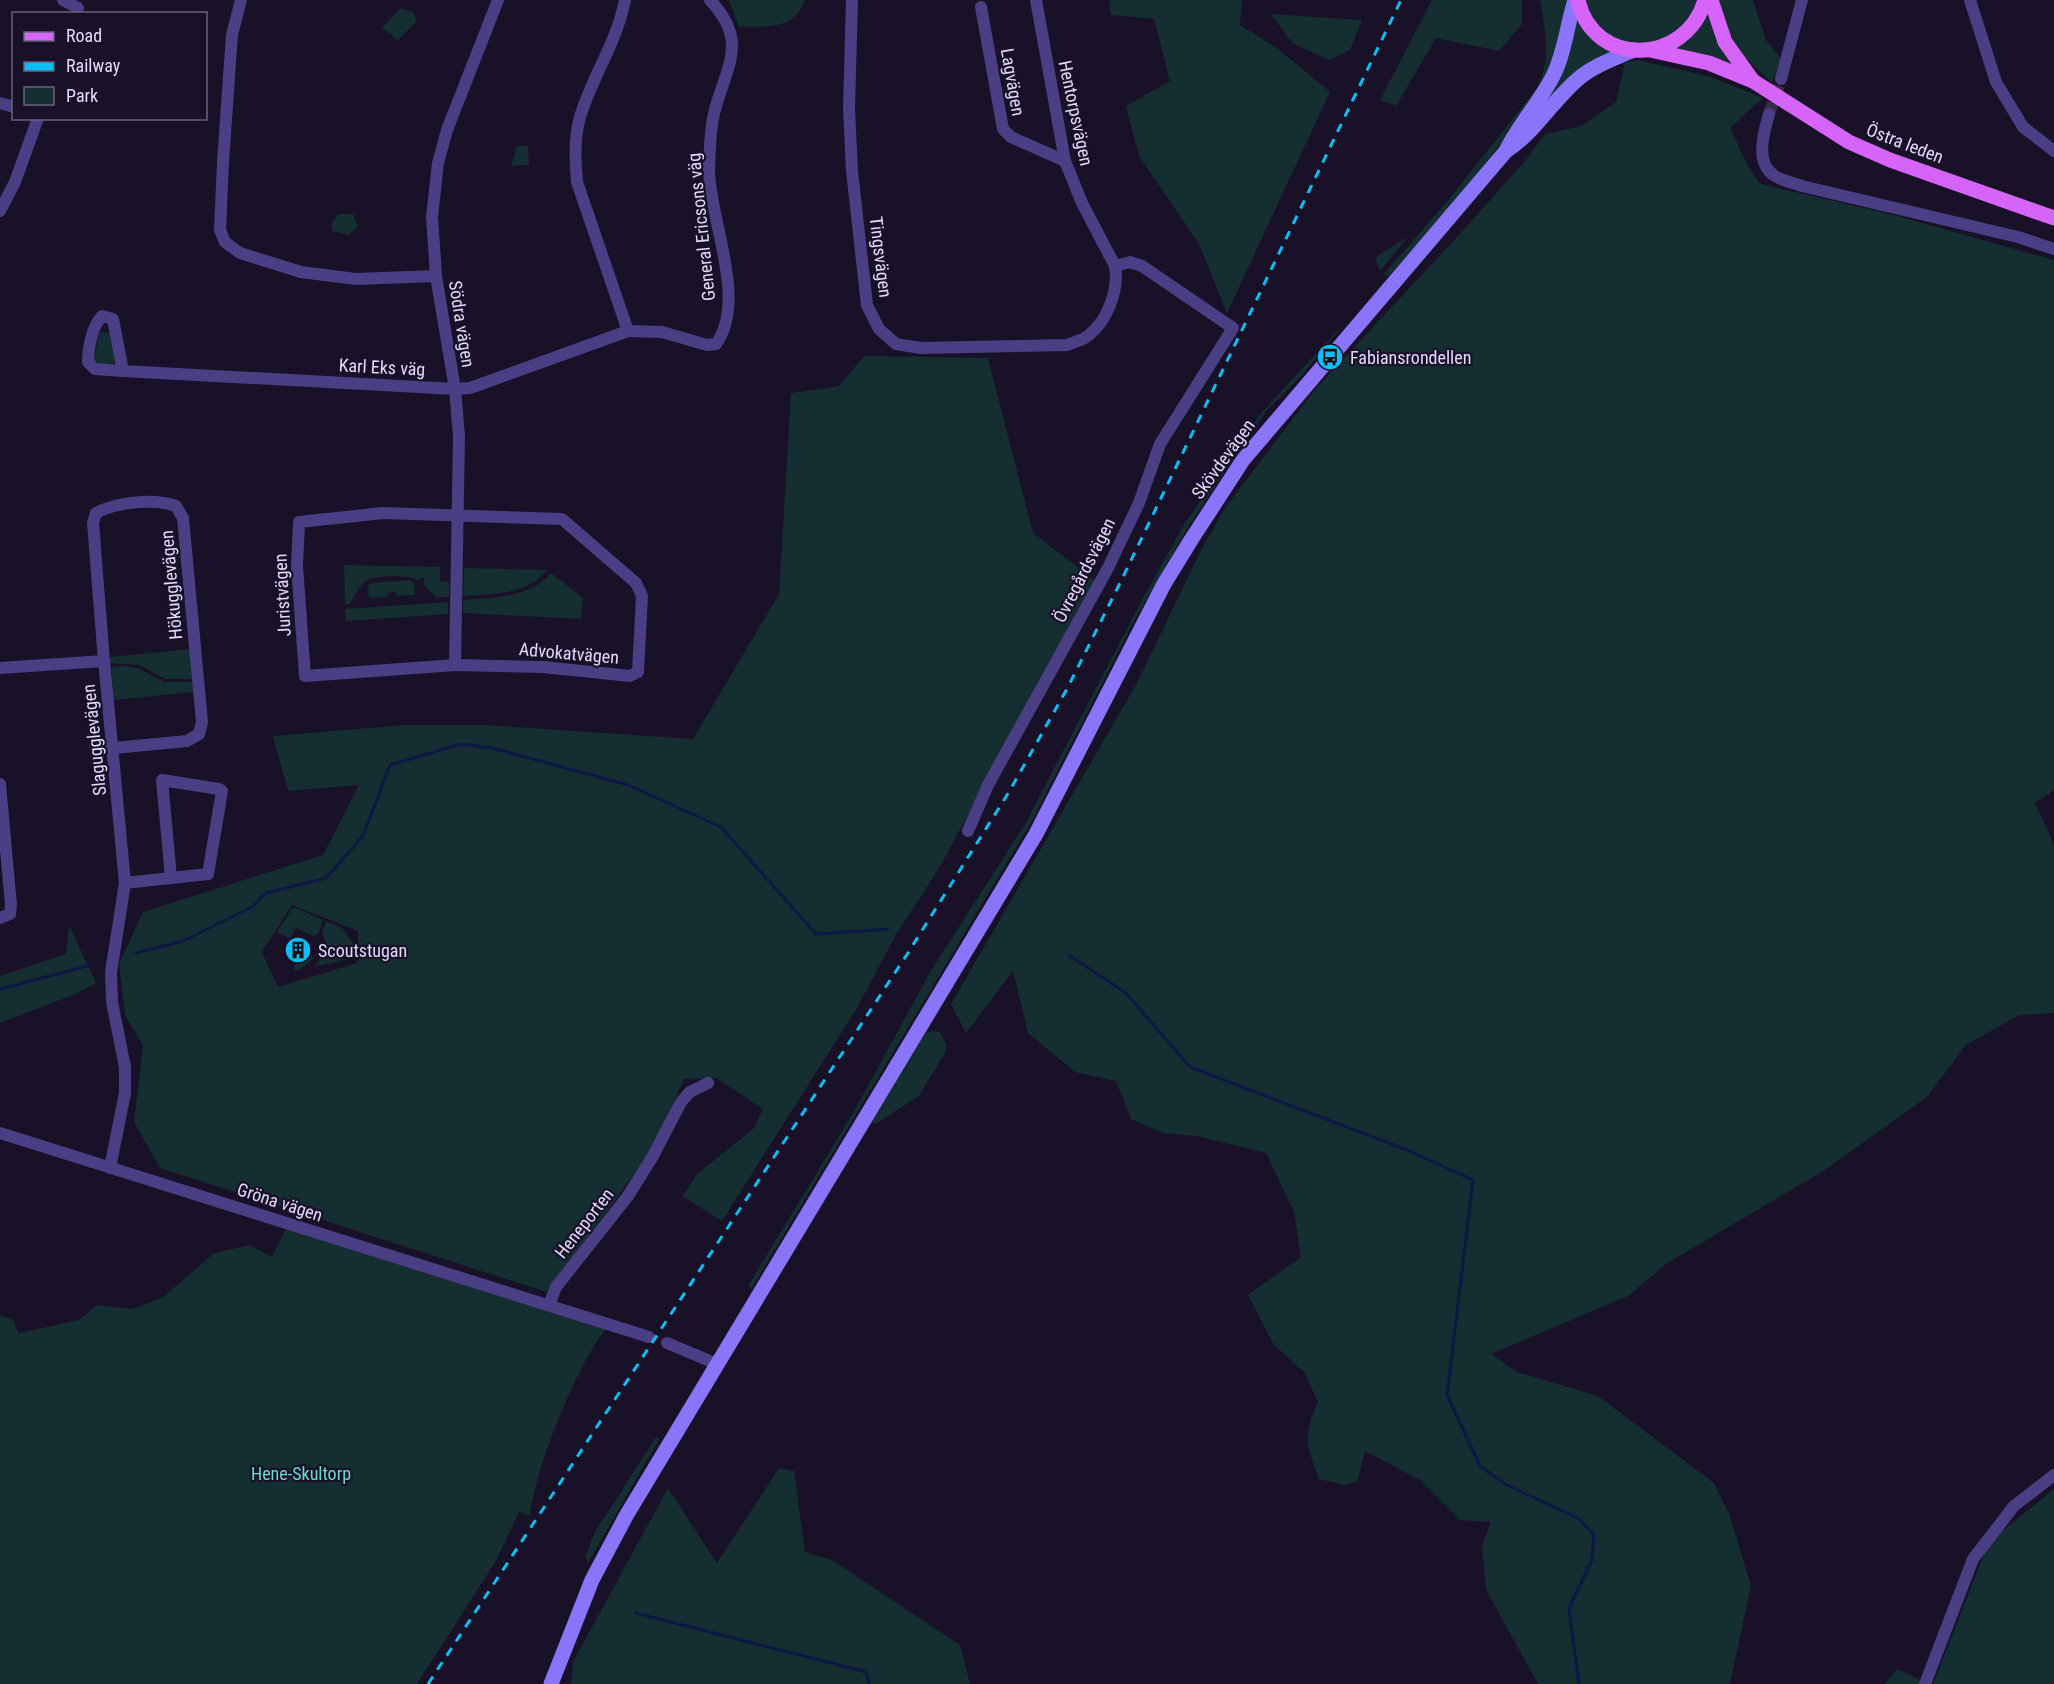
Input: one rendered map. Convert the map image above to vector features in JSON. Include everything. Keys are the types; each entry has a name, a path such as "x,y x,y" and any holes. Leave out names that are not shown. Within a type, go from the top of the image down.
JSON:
{"main road":[{"path":"1576,0 1587,22 1599,36 1616,45 1634,50 1650,50 1666,46 1686,33 1700,15 1705,0"},
{"path":"1506,151 1517,129 1553,76 1564,46 1576,0"},
{"name":"Östra leden","path":"1710,0 1725,42 1753,81"},
{"path":"1506,151 1527,137 1581,76 1600,63 1634,50"},
{"name":"Östra leden","path":"1650,50 1700,61 1753,81 1849,142 1890,160 2054,218"},
{"name":"Skövdevägen","path":"551,1684 592,1580 621,1525 1036,834 1164,584 1243,459 1506,151"}],"street":[{"path":"63,0 79,7"},
{"path":"241,0 232,35 223,157 220,230 225,242 240,253 301,272 356,279 436,276"},
{"name":"Södra vägen","path":"455,665 459,436 455,389 436,276 432,217 438,163 451,117 498,0"},
{"path":"625,0 617,29 579,119 575,163 583,204 628,331"},
{"name":"General Ericsons väg","path":"628,331 662,332 707,345 716,344 721,337 725,321 728,297 710,174 710,147 716,106 730,72 733,49 730,31 720,11 710,0"},
{"name":"Tingsvägen","path":"852,0 849,109 852,171 867,305 879,329 896,344 921,348 1067,345 1089,336 1106,314 1114,292 1115,266"},
{"name":"Hentorpsvägen","path":"1036,0 1065,161 1082,203 1115,266"},
{"path":"1781,79 1802,0"},
{"path":"1970,0 1996,82 2023,127 2054,151"},
{"name":"Lagvägen","path":"981,7 1003,129 1011,137 1065,161"},
{"path":"1769,114 1763,136 1762,155 1766,168 1775,176 1802,186 2018,237 2054,249"},
{"path":"0,211 15,182 37,120"},
{"name":"Övregårdsvägen","path":"968,831 988,785 1108,568 1139,503 1160,444 1233,328 1142,266 1130,262 1115,266"},
{"name":"Karl Eks väg","path":"123,371 113,319 102,316 91,341 88,362 95,369 123,371 455,389 470,388 628,331"},
{"name":"Hökugglevägen","path":"104,662 93,523 96,513 107,507 163,502 176,506 183,518 202,722 199,734 187,741 114,748"},
{"name":"Juristvägen","path":"455,665 305,676 297,566 299,522 359,514 457,516"},
{"name":"Advokatvägen","path":"455,665 543,667 630,676 638,672 642,596 636,583 562,519 457,516"},
{"name":"Slagugglevägen","path":"0,668 104,662 114,748 125,883 111,972 112,1002 125,1067 125,1093 110,1168"},
{"path":"125,883 208,874 222,791 219,789 162,780 171,878"},
{"path":"0,784 11,905 10,914 0,918"},
{"name":"Heneporten","path":"549,1305 556,1287 641,1177 681,1102 690,1092 708,1083"},
{"name":"Gröna vägen","path":"0,1133 549,1305"},
{"path":"549,1305 649,1337"},
{"path":"667,1343 717,1364"},
{"path":"1925,1684 1973,1559 2014,1506 2054,1475"}],"green space":[{"path":"729,0 805,0 800,10 787,22 769,26 739,27"},
{"path":"1109,0 1242,0 1240,25 1277,48 1330,92 1227,313 1199,244 1139,156 1126,106 1170,81 1154,19 1111,15"},
{"path":"1432,0 1522,0 1522,24 1499,51 1436,38 1396,106 1380,100"},
{"path":"1540,0 1567,0 1561,39 1548,75 1494,153 1389,276 1383,275 1450,198 1537,88 1542,77 1546,55"},
{"path":"1585,0 1701,0 1684,29 1648,45 1616,40 1596,25"},
{"path":"1719,0 1753,0 1766,40 1781,59 1772,83 1733,46"},
{"path":"401,8 414,13 416,22 398,40 382,28"},
{"path":"1706,11 1736,67 1670,50"},
{"path":"1271,14 1362,20 1350,50 1329,60 1292,43"},
{"path":"1575,14 1619,50 1584,66 1522,129"},
{"path":"1639,60 1711,77 1763,98 1730,128 1748,165 1761,184 1894,215 2054,260 2054,790 2035,803 2054,844 2054,1013 2019,1015 1966,1045 1927,1097 1825,1170 1666,1264 1628,1296 1491,1354 1517,1372 1598,1396 1714,1483 1730,1516 1751,1586 1730,1684 1538,1684 1486,1590 1482,1546 1491,1522 1460,1520 1420,1480 1365,1451 1357,1482 1344,1485 1319,1479 1308,1440 1310,1424 1318,1402 1304,1372 1274,1345 1248,1295 1301,1257 1294,1212 1266,1153 1197,1136 1163,1133 1131,1119 1116,1081 1075,1072 1028,1033 1013,971 966,1033 951,1004 1137,683 1201,550 1227,505 1318,386 1457,237 1525,161 1545,134 1581,126 1616,102 1625,62"},
{"path":"517,146 528,146 529,165 511,166"},
{"path":"338,214 353,214 358,226 349,235 332,231 332,223"},
{"path":"1408,237 1380,271 1376,261 1378,255"},
{"path":"1349,318 1303,374 1266,411 1190,524 1134,621 1032,821 752,1288 748,1286 854,1111 932,969 1025,824 1144,596 1185,523 1261,413"},
{"path":"110,333 116,361 111,364 102,364 94,359 99,334"},
{"path":"864,356 988,358 1033,533 1096,581 938,870 897,933 857,1008 722,1221 682,1196 697,1174 753,1129 763,1109 716,1078 684,1079 650,1153 547,1292 160,1168 134,1122 143,1046 125,1015 119,964 143,912 323,855 359,785 288,791 273,736 404,725 485,725 693,739 779,594 791,393 839,386","holes":["292,905 358,931 357,963 278,987 262,952"]},
{"path":"344,565 440,567 440,581 449,582 449,597 436,597 424,585 424,577 418,580 400,576 385,576 371,578 364,582 350,604 345,604"},
{"path":"464,568 547,570 539,578 520,589 463,596"},
{"path":"551,573 583,598 581,619 463,613 463,600 499,597 522,592 533,587"},
{"path":"409,580 414,583 415,595 396,596 395,592 388,593 387,597 369,598 368,586 371,583"},
{"path":"448,602 448,614 346,621 345,609"},
{"path":"190,649 193,679 165,679 139,665 110,663 110,657"},
{"path":"111,667 138,668 164,682 193,682 194,692 114,700"},
{"path":"293,907 323,920 318,934 313,936 296,928 290,939 277,932"},
{"path":"326,921 342,928 356,948 341,961 314,967 324,951 325,943 322,933"},
{"path":"69,925 96,983 78,993 0,1023 0,976 66,954"},
{"path":"314,957 297,971 293,969 299,958"},
{"path":"932,1031 940,1032 946,1044 946,1051 919,1096 875,1124 872,1122 925,1034"},
{"name":"Hene-Skultorp","path":"286,1229 606,1329 582,1367 548,1446 533,1496 530,1516 519,1512 496,1561 417,1684 0,1684 0,1315 13,1320 19,1333 79,1320 97,1305 132,1309 162,1298 214,1253 250,1245 272,1257"},
{"path":"656,1437 660,1438 588,1563 585,1557 595,1532"},
{"path":"779,1468 794,1471 805,1552 832,1560 960,1645 970,1684 571,1684 573,1662 668,1488 717,1563"},
{"path":"2054,1489 2054,1684 1933,1684 1985,1552 2000,1533"},
{"path":"1898,1669 1929,1684 1884,1684"}],"waterway":[{"path":"136,953 183,941 252,907 266,893 326,878 363,836 390,765 461,744 492,748 628,785 721,827 816,934 888,929"},
{"path":"1070,956 1126,993 1190,1067 1407,1150 1473,1180 1447,1395 1480,1466 1505,1484 1578,1518 1594,1535 1592,1560 1569,1608 1579,1684"},
{"path":"0,989 91,965"},
{"path":"636,1613 866,1672 869,1684"}],"tunnel":[{"path":"1769,114 1781,79"}],"railway":[{"path":"428,1684 906,956 1009,792 1068,687 1122,579 1401,0"}],"place":[{"name":"Fabiansrondellen","path":"1330,357"},
{"name":"Scoutstugan","path":"298,950"}]}
